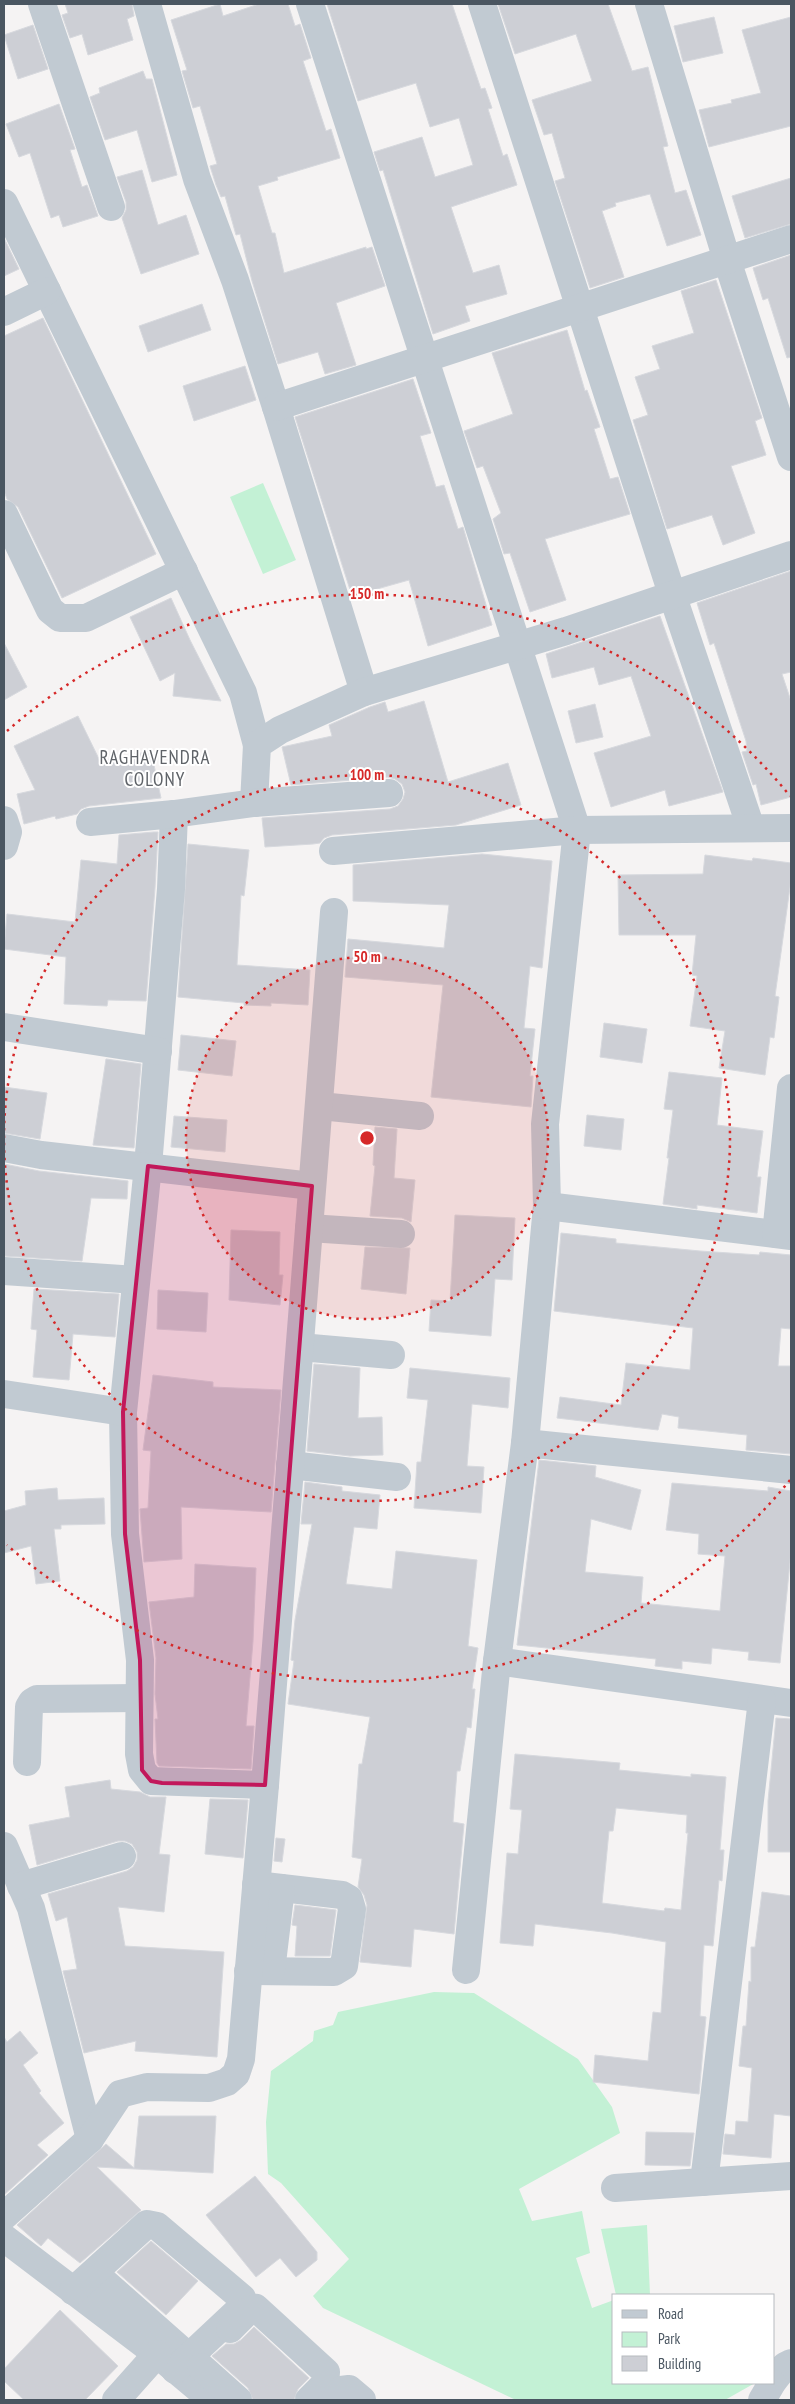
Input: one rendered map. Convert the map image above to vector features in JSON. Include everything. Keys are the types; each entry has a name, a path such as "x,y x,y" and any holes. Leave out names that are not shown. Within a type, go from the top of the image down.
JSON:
{"street":[{"path":"42,4 111,207"},
{"path":"147,4 197,179 235,280 364,692"},
{"path":"310,4 577,830 545,1124 547,1206 524,1444 497,1661 466,1970"},
{"path":"482,4 672,594 751,828"},
{"path":"649,4 791,457"},
{"path":"4,203 243,693 257,745 254,803"},
{"path":"276,407 791,239"},
{"path":"4,312 47,291"},
{"path":"4,514 50,610 60,618 86,618 184,571"},
{"path":"257,745 280,730 364,692 517,644 566,631 791,555"},
{"path":"90,822 174,814 254,803 389,793"},
{"path":"174,814 171,889 158,1051 123,1412 126,1534 140,1660 139,1754 142,1770 151,1781 265,1785"},
{"path":"4,820 8,832 4,846"},
{"path":"333,851 577,830 791,828"},
{"path":"4,2216 90,2140 120,2094 147,2088 209,2088 227,2082 236,2074 241,2059 260,1971 268,1887 265,1785 334,912"},
{"path":"4,1027 158,1051"},
{"path":"547,1206 783,1235 791,1088"},
{"path":"320,1106 420,1116"},
{"path":"4,1148 41,1155 312,1186"},
{"path":"309,1228 401,1234"},
{"path":"4,1271 136,1280"},
{"path":"300,1347 391,1355"},
{"path":"4,1394 123,1412"},
{"path":"524,1444 791,1470"},
{"path":"290,1465 396,1477"},
{"path":"497,1661 791,1703"},
{"path":"27,1762 30,1707 32,1702 37,1699 139,1698"},
{"path":"704,2182 762,1700"},
{"path":"4,1846 31,1908 90,2140"},
{"path":"21,1886 122,1856"},
{"path":"260,1971 334,1972 344,1966 352,1909 349,1899 342,1895 268,1887"},
{"path":"615,2188 791,2176"},
{"path":"73,2291 147,2224 157,2226 242,2298 240,2309 181,2365"},
{"path":"4,2238 73,2291 181,2365 238,2400"},
{"path":"94,2273 212,2400"},
{"path":"116,2400 181,2365 248,2311 256,2308 326,2372 325,2384 309,2400"},
{"path":"775,2378 785,2366 791,2363"},
{"path":"762,2400 771,2384"},
{"path":"332,2400 340,2390 349,2389 362,2400"}],"highlighted area":[{"path":"148,1166 312,1186 265,1785 162,1783 151,1781 142,1770 140,1660 125,1534 123,1412"}],"green space":[{"path":"263,483 296,560 263,574 230,497"},
{"path":"434,1992 474,1993 578,2059 612,2107 620,2133 519,2189 532,2221 582,2211 590,2253 576,2258 592,2308 612,2301 612,2384 753,2384 725,2400 516,2400 323,2308 313,2296 349,2259 281,2183 268,2174 266,2122 271,2071 313,2041 314,2031 333,2025 338,2012"},
{"path":"647,2225 650,2294 616,2294 601,2229"}],"building":[{"path":"65,4 132,4 134,16 127,19 133,40 88,55 82,34 70,38 62,15 68,13"},
{"path":"220,4 223,16 259,4 288,4 295,26 300,24 311,58 303,61 326,131 331,129 340,158 277,177 278,180 258,186 272,233 275,233 284,273 366,247 366,249 372,247 385,286 336,303 356,365 325,374 318,352 278,364 252,281 240,234 236,235 225,196 221,197 210,166 217,164 200,106 193,108 182,71 187,70 171,20"},
{"path":"327,4 452,4 481,89 485,88 492,108 488,109 503,156 507,154 517,185 451,207 473,273 499,265 507,294 465,306 470,321 433,334 383,170 380,171 374,152 422,137 435,177 473,165 459,118 430,127 416,83 358,101"},
{"path":"498,4 608,4 632,71 648,67 668,146 663,147 675,193 686,190 701,235 667,246 650,194 615,203 616,206 602,211 624,277 590,288 555,181 565,178 552,133 544,135 532,100 592,81 576,34 515,54"},
{"path":"714,17 723,53 683,62 674,26"},
{"path":"791,17 791,126 709,147 699,110 732,103 731,100 761,93 742,30"},
{"path":"33,25 48,69 18,79 4,35"},
{"path":"143,71 146,79 152,79 177,175 152,182 137,130 105,140 90,97 100,93 99,88"},
{"path":"59,104 75,149 70,150 82,187 87,185 98,216 63,227 59,215 51,218 30,153 19,157 6,124"},
{"path":"142,170 158,225 186,215 199,254 141,274 122,218 126,210 126,202 117,177"},
{"path":"791,178 791,224 745,238 732,196"},
{"path":"4,238 19,269 4,276"},
{"path":"791,255 791,357 787,358 768,298 763,300 753,268"},
{"path":"716,280 762,418 755,421 766,455 731,466 755,533 723,545 712,515 667,529 633,420 648,415 635,377 660,369 652,346 694,333 681,291"},
{"path":"202,304 211,330 148,352 139,326"},
{"path":"43,318 156,554 62,598 18,507 7,499 4,491 4,336"},
{"path":"567,330 585,391 587,390 600,427 594,429 610,479 618,477 630,514 545,539 566,600 530,612 510,553 504,554 493,519 501,513 483,466 477,468 464,431 513,414 492,353"},
{"path":"245,366 256,400 194,421 183,386"},
{"path":"413,379 431,433 420,436 436,487 444,485 458,529 463,527 492,625 428,646 409,580 352,596 295,417"},
{"path":"791,571 791,672 782,674 791,701 791,797 761,805 756,784 753,785 742,752 747,751 746,741 714,643 710,645 697,603"},
{"path":"171,598 221,701 173,696 175,673 160,681 130,617"},
{"path":"660,616 723,792 669,806 665,790 611,807 594,753 651,736 631,676 599,685 594,667 552,678 546,654"},
{"path":"4,643 27,687 4,700"},
{"path":"424,701 448,782 508,763 521,805 456,825 332,835 324,838 320,843 265,847 262,818 390,809 398,806 405,792 402,784 388,777 291,785 282,747 332,736 329,725 385,702 388,712"},
{"path":"595,704 603,737 576,743 568,711"},
{"path":"78,716 100,761 151,751 161,798 89,806 81,809 77,814 56,819 55,816 24,824 17,794 35,790 14,746"},
{"path":"158,832 146,1001 108,1000 107,1006 64,1004 66,957 4,949 7,914 75,922 81,860 117,864 119,835"},
{"path":"188,844 249,850 244,896 241,895 237,965 310,970 308,1005 271,1003 271,1006 244,1005 244,1003 178,997"},
{"path":"482,854 552,861 542,968 530,966 524,1028 535,1029 530,1076 533,1076 531,1107 431,1097 443,985 345,977 348,939 444,948 449,905 353,901 353,865"},
{"path":"705,855 752,861 753,858 791,863 791,880 775,996 779,997 774,1038 770,1037 765,1075 719,1068 725,1031 690,1026 697,976 692,975 696,935 619,935 618,875 703,874"},
{"path":"604,1023 647,1029 642,1063 600,1057"},
{"path":"181,1035 236,1041 232,1076 178,1070"},
{"path":"106,1059 141,1064 134,1148 93,1145"},
{"path":"669,1072 722,1078 717,1125 763,1131 757,1177 761,1177 757,1213 697,1205 697,1209 663,1204 673,1110 664,1109"},
{"path":"4,1087 47,1093 40,1139 4,1133"},
{"path":"587,1115 624,1119 621,1150 584,1146"},
{"path":"174,1116 227,1120 225,1152 171,1147"},
{"path":"375,1127 397,1129 394,1178 415,1180 411,1222 402,1218 370,1216 375,1166 373,1165"},
{"path":"4,1164 39,1171 128,1181 127,1199 91,1198 82,1261 4,1256"},
{"path":"455,1215 515,1218 512,1280 495,1279 491,1336 429,1331 431,1300 450,1301"},
{"path":"231,1230 280,1232 279,1275 283,1275 280,1305 229,1300"},
{"path":"561,1233 616,1239 616,1243 700,1251 759,1255 760,1252 791,1255 791,1329 781,1328 778,1366 791,1366 791,1454 746,1450 747,1435 678,1428 679,1417 662,1414 658,1430 557,1418 560,1397 621,1405 626,1363 690,1370 693,1328 554,1311"},
{"path":"365,1247 410,1248 406,1294 361,1289"},
{"path":"34,1289 119,1294 115,1337 73,1334 69,1380 33,1377 37,1330 31,1329"},
{"path":"158,1290 208,1293 206,1332 157,1329"},
{"path":"314,1364 360,1368 358,1418 382,1417 383,1455 350,1456 307,1451"},
{"path":"410,1368 510,1378 508,1408 472,1404 467,1466 484,1467 481,1513 414,1508 417,1462 421,1462 428,1400 407,1398"},
{"path":"153,1375 213,1382 213,1387 281,1390 271,1512 181,1507 182,1559 144,1562 140,1509 148,1508 151,1451 143,1450"},
{"path":"539,1460 596,1466 595,1477 641,1490 631,1530 591,1519 585,1572 643,1577 641,1603 720,1611 725,1556 698,1554 699,1534 666,1530 672,1483 768,1491 768,1487 791,1491 791,1552 780,1663 748,1660 749,1652 712,1648 711,1664 682,1661 682,1669 655,1666 656,1659 517,1645"},
{"path":"305,1482 342,1487 342,1491 380,1495 377,1529 354,1527 346,1584 392,1589 396,1551 477,1560 468,1646 478,1648 472,1689 475,1689 471,1728 467,1727 460,1771 457,1771 453,1822 464,1824 454,1934 414,1929 411,1967 360,1962 367,1905 364,1895 358,1887 362,1859 352,1857 359,1764 362,1764 370,1717 288,1704 294,1661 291,1660 295,1620 312,1524 301,1524"},
{"path":"57,1488 58,1500 104,1498 105,1524 61,1525 61,1529 54,1529 60,1581 36,1584 31,1546 4,1553 4,1511 26,1505 25,1491"},
{"path":"195,1564 256,1568 253,1641 246,1726 254,1726 251,1769 159,1766 157,1763 155,1719 158,1719 155,1694 156,1658 149,1602 194,1597"},
{"path":"776,1718 791,1719 791,1852 768,1852 768,1801"},
{"path":"515,1754 620,1763 619,1770 691,1777 691,1774 726,1777 720,1850 724,1850 722,1881 719,1880 713,1946 704,1945 700,2016 706,2017 699,2094 593,2082 595,2055 648,2061 653,2012 661,2013 666,1942 612,1933 535,1924 533,1946 500,1943 507,1853 518,1854 522,1810 510,1809","holes":["616,1808 687,1815 686,1833 688,1833 681,1910 665,1908 664,1911 602,1903 609,1831 613,1831"]},
{"path":"110,1780 111,1789 140,1792 150,1797 166,1797 159,1854 170,1855 164,1912 118,1907 125,1946 224,1952 217,2057 135,2051 136,2041 84,2053 63,1971 77,1969 67,1917 56,1921 48,1894 127,1871 133,1867 137,1860 137,1852 132,1844 118,1841 37,1865 29,1825 70,1817 65,1787"},
{"path":"210,1799 248,1800 243,1858 205,1854"},
{"path":"276,1838 285,1839 282,1862 274,1861"},
{"path":"762,1892 791,1896 791,2116 774,2114 771,2158 723,2154 725,2134 735,2135 736,2121 748,2122 752,2068 739,2066 743,2026 746,2026 749,1981 751,1982 751,1947 755,1947"},
{"path":"295,1905 336,1910 330,1956 295,1956 297,1926 292,1925"},
{"path":"20,2031 38,2053 23,2065 41,2091 39,2093 64,2123 37,2145 48,2155 4,2195 4,2037 7,2042"},
{"path":"139,2116 216,2116 213,2173 97,2167 141,2210 80,2263 48,2238 41,2246 17,2225 106,2144 134,2168"},
{"path":"646,2132 694,2133 690,2166 645,2165"},
{"path":"255,2176 317,2252 317,2260 296,2277 280,2258 256,2277 206,2215"},
{"path":"151,2241 198,2281 166,2315 117,2272"},
{"path":"60,2310 118,2366 85,2400 24,2400 4,2381 4,2369"},
{"path":"254,2327 309,2378 298,2389 294,2400 253,2400 248,2388 212,2356 226,2344 234,2344 241,2340"}],"district":[{"name":"RAGHAVENDRA COLONY","path":"155,768"}]}
